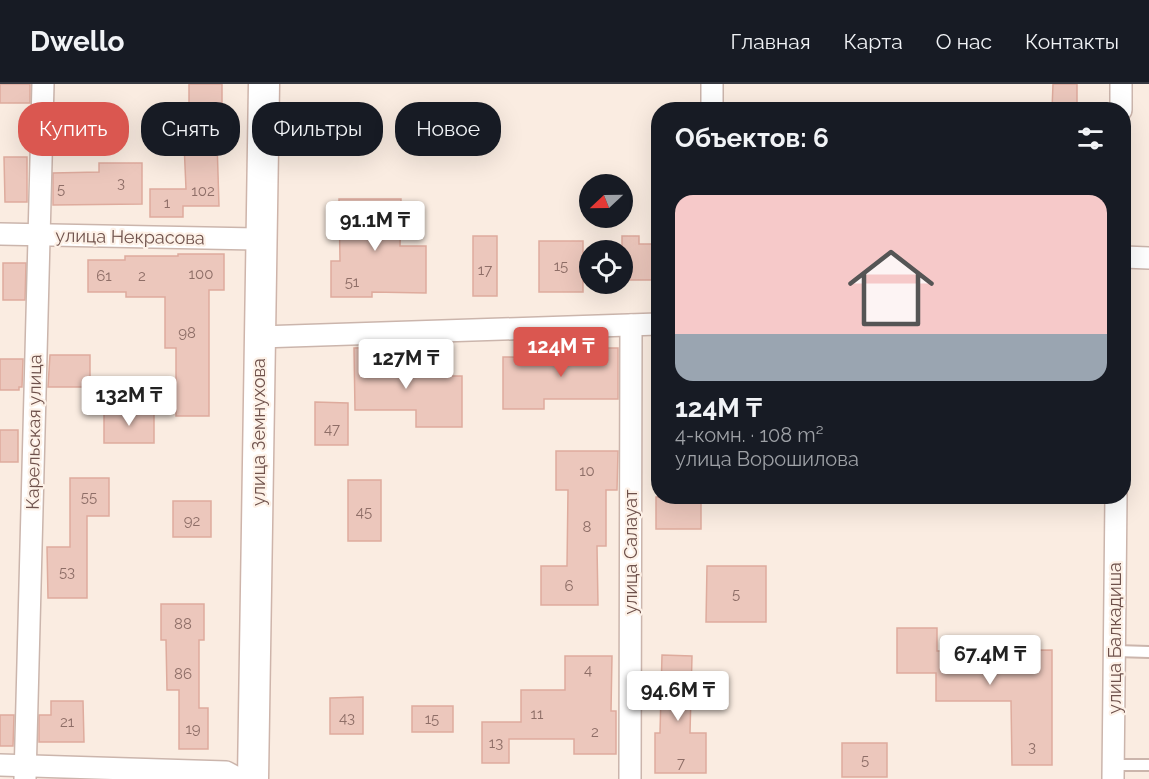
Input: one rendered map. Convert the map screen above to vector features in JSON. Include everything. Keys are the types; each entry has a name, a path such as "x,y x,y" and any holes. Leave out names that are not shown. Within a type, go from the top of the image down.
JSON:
{"street":[{"name":"Карельская улица","path":"25,772 43,84"},
{"name":"улица Земнухова","path":"253,779 264,84"},
{"path":"712,84 712,102"},
{"path":"1121,84 1121,102"},
{"name":"улица Некрасова","path":"0,234 260,239"},
{"path":"1131,257 1149,258"},
{"path":"260,337 651,324"},
{"name":"улица Салауат","path":"630,779 631,325"},
{"name":"улица Балкадиша","path":"1114,772 1116,504"},
{"path":"0,765 25,772 226,772 239,779"}],"lane":[{"path":"1116,651 1149,652"},
{"path":"1114,772 1149,765"}],"building":[{"path":"0,84 30,84 30,102 0,103"},
{"path":"189,84 222,84 222,102 189,102"},
{"path":"1053,84 1077,84 1077,102 1052,102"},
{"path":"185,156 217,156 219,206 183,206 183,217 150,217 150,189 186,189"},
{"path":"4,157 27,157 27,202 5,202"},
{"path":"99,163 142,163 142,204 53,205 53,173 99,172"},
{"path":"339,199 401,199 400,246 426,246 426,293 372,292 372,297 331,297 331,261 340,261"},
{"path":"473,236 497,236 497,296 473,296"},
{"path":"622,236 639,236 639,244 651,244 651,280 633,280 633,240 622,240"},
{"path":"539,241 579,241 579,292 539,292"},
{"path":"178,254 224,254 224,290 209,290 209,416 176,416 176,348 165,348 165,297 126,297 126,292 88,292 88,260 125,260 125,256 178,256"},
{"path":"3,263 26,263 25,300 3,300"},
{"path":"395,347 395,376 462,376 462,427 416,427 416,410 355,410 354,348"},
{"path":"565,348 618,348 618,399 544,399 544,409 503,409 503,357 565,358"},
{"path":"50,355 90,355 90,387 48,387"},
{"path":"0,359 23,359 22,387 19,387 19,390 0,390"},
{"path":"315,402 348,403 348,445 315,445"},
{"path":"104,411 154,411 154,443 104,443"},
{"path":"0,430 18,430 18,462 0,462"},
{"path":"556,451 618,451 617,490 606,490 606,546 597,546 598,605 541,605 541,566 567,566 568,490 556,490"},
{"path":"70,478 109,478 109,516 87,516 87,598 48,598 47,547 70,547"},
{"path":"348,480 381,480 381,541 348,541"},
{"path":"173,501 211,501 211,537 173,537"},
{"path":"656,504 701,504 701,529 656,529"},
{"path":"707,566 766,566 766,622 706,622"},
{"path":"161,604 204,604 204,640 199,640 199,708 208,708 208,749 179,749 179,690 167,690 166,640 161,640"},
{"path":"897,628 937,628 937,651 1052,650 1052,765 1012,765 1011,701 936,701 936,673 897,673"},
{"path":"662,655 692,656 690,733 706,733 706,773 655,773 655,733 660,733"},
{"path":"565,656 612,656 611,711 616,711 616,754 574,754 574,739 509,739 509,763 482,763 482,722 521,722 521,690 565,690"},
{"path":"363,697 363,734 330,734 330,698"},
{"path":"51,701 83,701 84,742 39,742 39,715 51,715"},
{"path":"412,706 453,706 453,732 412,732"},
{"path":"0,715 14,715 13,746 0,746"},
{"path":"842,743 887,743 887,777 842,777"}]}
